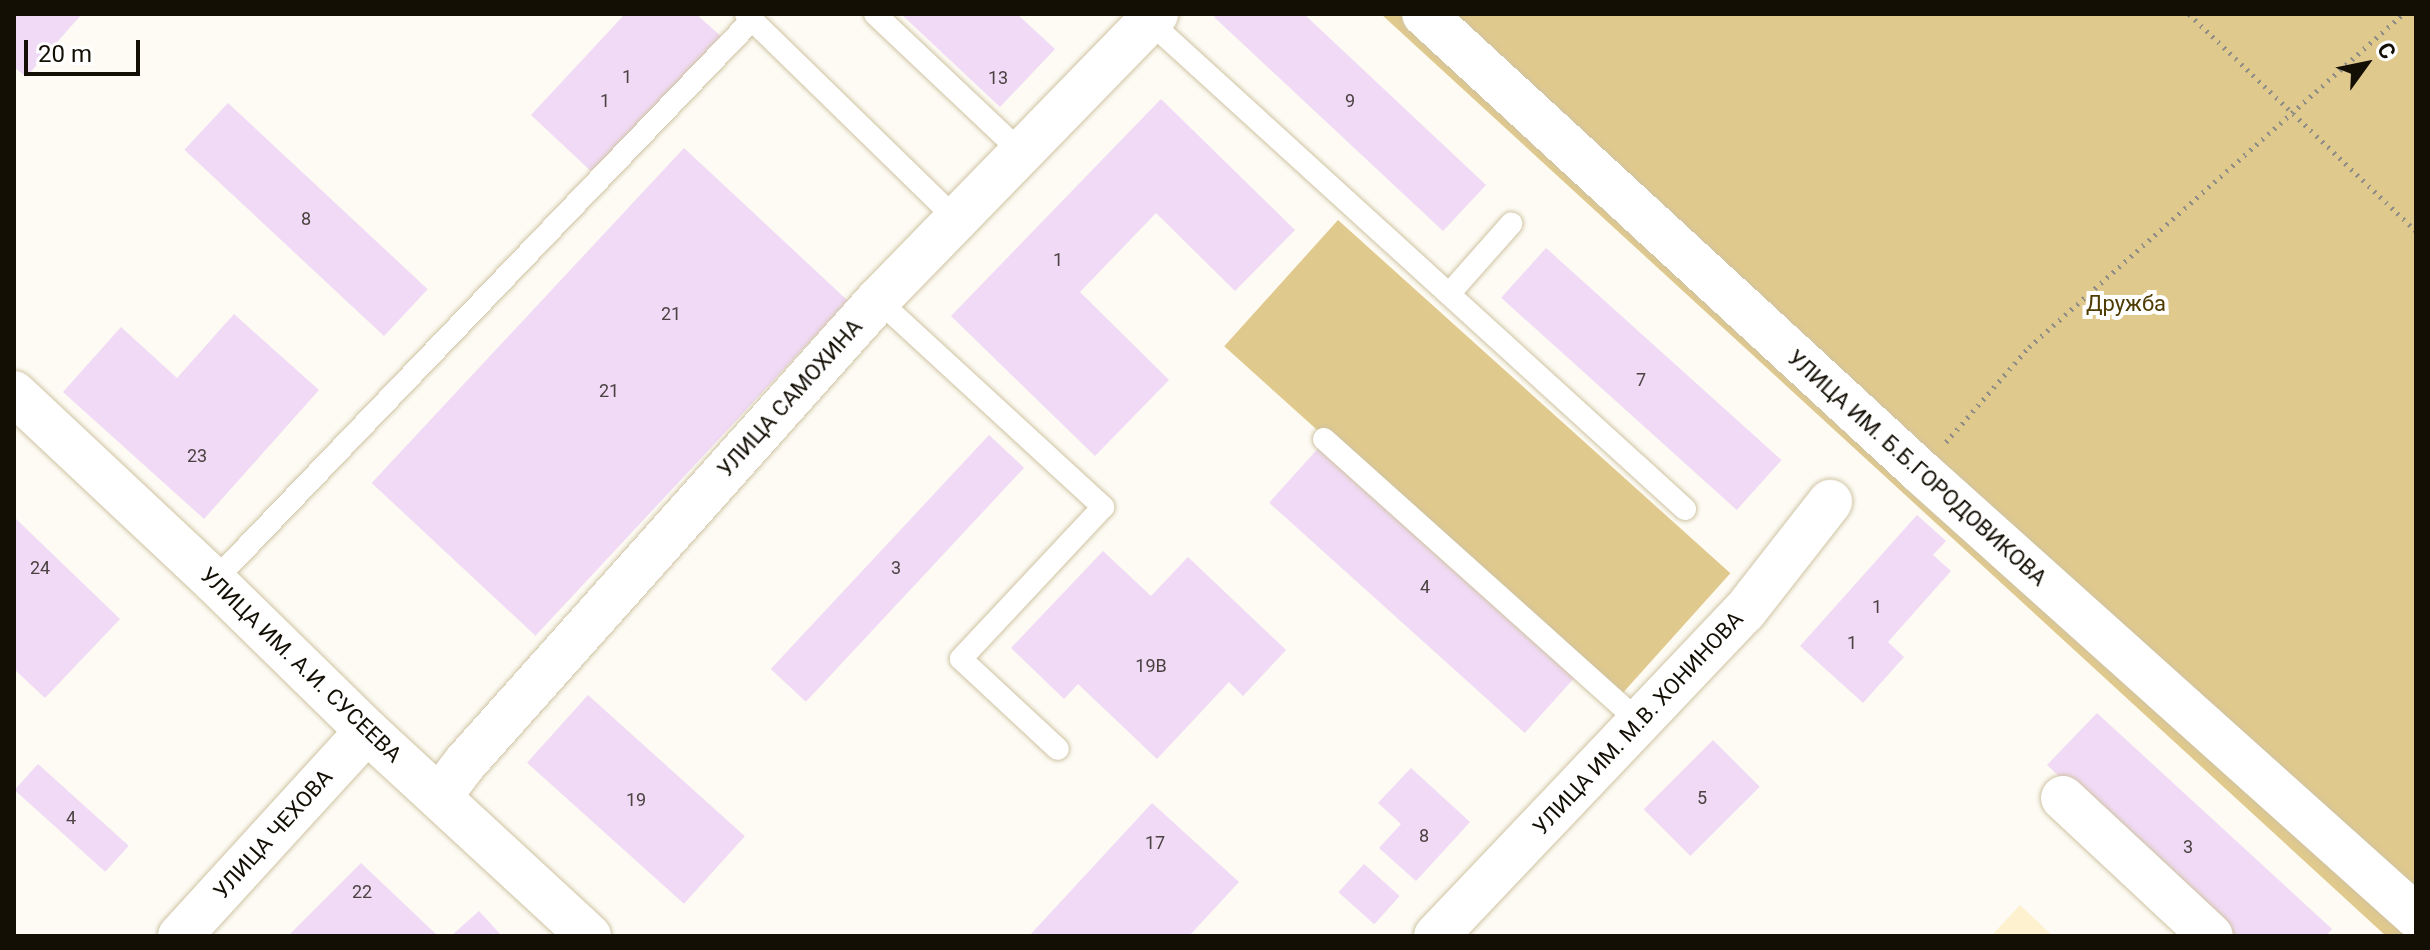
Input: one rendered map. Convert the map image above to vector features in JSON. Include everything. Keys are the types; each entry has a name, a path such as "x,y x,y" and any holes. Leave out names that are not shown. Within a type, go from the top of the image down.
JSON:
{"street":[{"name":"УЛИЦА ИМ. Б.Б.ГОРОДОВИКОВА","path":"1424,14 1921,472 2416,916"},
{"name":"УЛИЦА САМОХИНА","path":"440,796 476,751 878,300 1152,18"},
{"name":"УЛИЦА ИМ. А.И. СУСЕЕВА","path":"14,393 214,581 367,731 589,936"},
{"name":"УЛИЦА ИМ. М.В. ХОНИНОВА","path":"1436,936 1744,612 1830,502"},
{"name":"УЛИЦА ЧЕХОВА","path":"180,936 367,731"},
{"path":"2063,798 2211,936"}],"lane":[{"path":"875,14 1021,152"},
{"path":"214,581 748,18 955,218"},
{"path":"1152,18 1685,509"},
{"path":"1449,294 1511,224"},
{"path":"878,300 1103,507 961,659 1058,749"},
{"path":"1324,439 1639,722"}],"path":[{"path":"2189,14 2416,231"},
{"path":"1921,472 2029,347 2403,14"}],"shaded area":[{"path":"2020,905 2053,936 1991,936"}],"green space":[{"name":"Дружба","path":"1381,14 2416,14 2416,936 2386,936"},
{"path":"1338,220 1730,573 1617,700 1224,346"}],"building":[{"path":"14,14 82,14 26,77 14,67"},
{"path":"625,14 696,14 723,38 595,175 531,115"},
{"path":"901,14 1017,14 1055,49 1000,107"},
{"path":"1217,14 1304,14 1486,185 1443,231 1214,17"},
{"path":"1161,99 1295,230 1235,291 1156,213 1080,292 1169,380 1095,456 951,316"},
{"path":"228,103 428,289 384,336 184,150"},
{"path":"684,148 848,301 535,636 372,483"},
{"path":"1546,248 1782,460 1737,510 1501,298"},
{"path":"234,314 319,390 204,519 63,392 121,327 177,378"},
{"path":"989,435 1024,468 806,702 771,669"},
{"path":"1322,444 1578,674 1525,733 1269,503"},
{"path":"1917,515 1946,541 1933,555 1951,571 1888,642 1904,657 1863,703 1800,646"},
{"path":"14,517 120,619 45,698 14,669"},
{"path":"1103,551 1151,596 1188,557 1286,650 1243,696 1229,682 1157,759 1078,684 1064,699 1011,648"},
{"path":"588,695 745,836 684,904 527,763"},
{"path":"2097,713 2332,929 2326,936 2228,936 2047,765"},
{"path":"1713,740 1760,787 1690,856 1644,809"},
{"path":"38,764 129,846 105,872 15,790"},
{"path":"1411,768 1470,822 1416,881 1379,848 1401,824 1378,803"},
{"path":"1152,803 1239,882 1189,936 1029,936"},
{"path":"361,863 438,936 288,936"},
{"path":"1364,864 1400,896 1374,924 1339,892"},
{"path":"479,911 502,936 451,936"}]}
